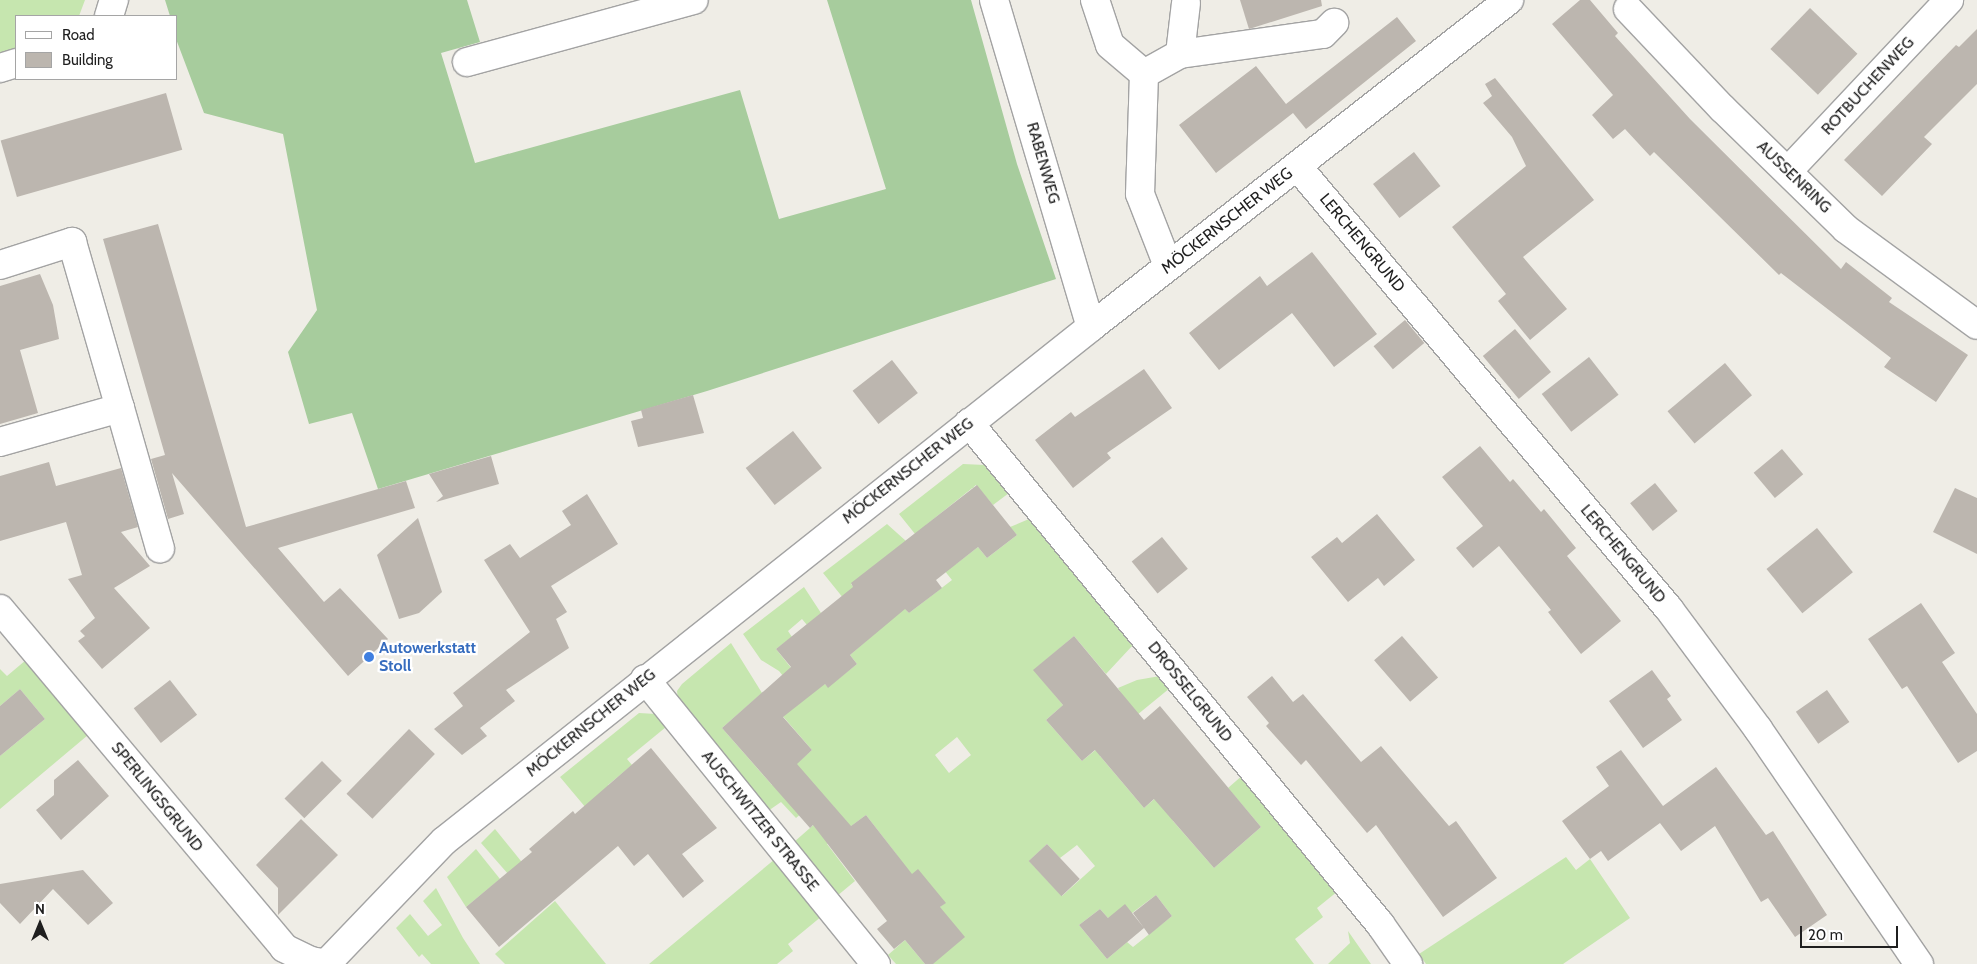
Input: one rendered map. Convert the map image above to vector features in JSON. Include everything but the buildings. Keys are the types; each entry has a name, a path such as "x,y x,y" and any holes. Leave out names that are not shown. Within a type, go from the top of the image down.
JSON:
{"street":[{"path":"109,15 114,0"},
{"path":"467,62 694,0"},
{"name":"RABENWEG","path":"994,0 1091,327"},
{"path":"1095,0 1110,45 1144,74"},
{"name":"MÖCKERNSCHER WEG","path":"327,964 444,841 968,423 1509,0"},
{"name":"ROTBUCHENWEG","path":"1788,171 1948,0"},
{"path":"1180,54 1186,3"},
{"name":"AUSSENRING","path":"1628,9 1722,108 1846,228 1977,325"},
{"path":"1144,74 1180,54 1323,34 1334,23"},
{"path":"0,68 15,64"},
{"path":"1144,74 1140,194 1168,266"},
{"name":"LERCHENGRUND","path":"1297,166 1669,609 1758,730 1919,964"},
{"path":"0,265 72,242 160,548"},
{"path":"0,442 120,408"},
{"name":"DROSSELGRUND","path":"968,423 1380,924 1408,964"},
{"name":"SPERLINGSGRUND","path":"0,609 284,948 311,961 327,964"},
{"name":"AUSCHWITZER STRASSE","path":"645,679 876,964"}],"green space":[{"path":"0,0 85,0 79,15 15,15 15,52 0,56"},
{"path":"165,0 467,0 480,42 441,53 475,163 740,90 779,219 886,189 827,0 971,0 1017,164 1056,279 707,391 378,489 352,413 309,424 288,352 317,310 283,134 204,113 178,44 178,15 170,15"},
{"path":"963,464 985,465 1009,493 993,505 976,485 926,525 956,564 978,547 987,558 1017,535 1010,527 1029,519 1133,645 1106,674 1074,636 1034,670 1063,705 1046,720 1082,761 1103,744 1121,693 1118,688 1137,680 1160,676 1170,688 1137,715 1100,756 1144,808 1166,789 1173,821 1214,868 1261,827 1228,788 1244,774 1338,891 1317,908 1323,917 1295,939 1314,964 933,964 940,907 945,903 903,881 897,855 866,815 827,844 855,881 837,896 794,842 834,807 823,795 796,818 781,802 768,811 678,700 677,691 682,684 731,643 762,693 722,728 772,785 812,750 774,706 792,687 779,671 761,660 743,634 804,587 821,613 807,625 802,619 788,631 792,637 776,649 808,689 825,684 828,687 857,664 850,655 873,635 823,573 887,524 906,541 851,584 879,620 901,604 909,613 952,580 899,514","holes":["957,737 971,755 949,773 935,755","1047,844 1060,858 1077,845 1095,866 1062,896 1029,861","1156,895 1172,916 1133,947 1127,942 1107,959 1079,925 1100,909 1108,918 1132,913"]},
{"path":"26,660 88,735 0,809 0,756 45,719 20,689 0,706 0,669 7,676"},
{"path":"639,713 656,714 666,727 627,759 632,765 608,785 625,805 607,833 560,777"},
{"path":"495,829 542,887 516,883 481,843"},
{"path":"476,849 500,879 466,907 447,877"},
{"path":"1566,857 1576,870 1590,859 1630,918 1563,964 1426,964 1419,954"},
{"path":"775,859 822,916 788,944 793,951 777,964 649,964"},
{"path":"436,888 463,938 480,964 431,964 422,954 419,957 396,928 410,914 428,936 442,925 423,901"},
{"path":"555,901 606,964 505,964 495,954"},
{"path":"1348,931 1371,964 1328,964 1350,943"},
{"path":"905,940 925,964 896,964 888,955"}],"place":[{"name":"Autowerkstatt Stoll","path":"369,657"}]}
